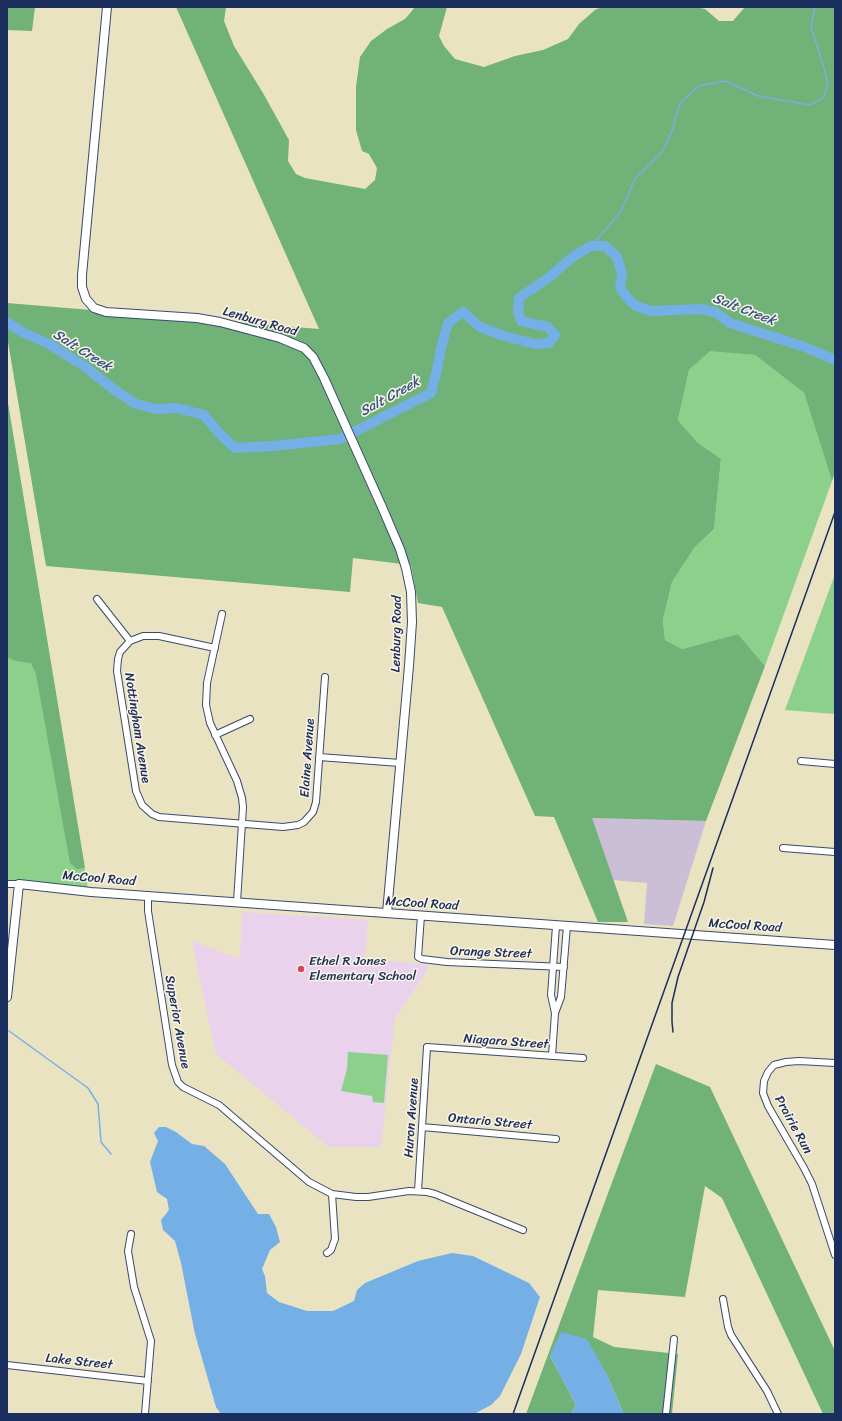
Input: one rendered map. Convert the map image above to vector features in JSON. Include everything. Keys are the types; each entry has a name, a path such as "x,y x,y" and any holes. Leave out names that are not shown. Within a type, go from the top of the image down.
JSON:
{"street":[{"name":"Lenburg Road","path":"107,7 82,275 82,287 86,299 94,308 106,312 197,318 220,322 280,338 299,346 309,353 317,363 400,549 406,568 410,586 412,622 387,914"},
{"path":"97,599 130,641 149,635 215,648"},
{"path":"222,614 206,696 208,714 215,735 240,790 243,807 237,902"},
{"name":"Nottingham Avenue","path":"130,641 120,652 116,671 136,791 142,805 152,814 159,817 242,824"},
{"name":"Elaine Avenue","path":"242,824 291,827 304,822 313,812 315,807 325,677"},
{"path":"215,735 250,719"},
{"path":"319,757 400,763"},
{"path":"801,761 835,764"},
{"path":"783,848 835,852"},
{"name":"McCool Road","path":"7,884 91,892 148,895 387,914 835,945"},
{"path":"7,997 19,884"},
{"name":"Superior Avenue","path":"148,895 148,911 172,1065 178,1082 189,1091 219,1105 310,1182 332,1194"},
{"name":"Orange Street","path":"421,916 418,957 430,961 564,967"},
{"path":"555,1014 551,995 556,926"},
{"path":"552,1056 555,1014 561,997 567,926"},
{"name":"Niagara Street","path":"427,1047 583,1058"},
{"name":"Huron Avenue","path":"418,1191 427,1047"},
{"name":"Prairie Run","path":"835,1063 798,1061 786,1062 774,1066 768,1072 764,1081 763,1093 768,1106 812,1184 835,1255"},
{"name":"Ontario Street","path":"422,1127 556,1139"},
{"path":"327,1253 331,1250 335,1239 332,1194 368,1197 418,1191 435,1194 523,1230"},
{"path":"131,1234 128,1251 134,1287 151,1341 144,1414"},
{"path":"723,1299 731,1335 767,1391 778,1414"},
{"path":"666,1414 674,1339"},
{"name":"Lake Street","path":"7,1365 148,1381"}],"shaded area":[{"path":"591,818 706,821 673,926 644,924 647,883 613,880"},
{"path":"242,912 368,920 365,959 428,964 427,971 395,1018 381,1147 329,1147 216,1054 192,941 240,959"}],"green space":[{"path":"7,7 35,7 32,31 7,30"},
{"path":"176,7 226,7 224,21 234,46 263,93 289,140 288,161 296,174 305,178 365,189 375,180 377,168 369,154 362,151 356,130 356,87 360,57 371,41 387,29 405,19 415,7 447,7 439,36 444,46 455,59 484,67 515,56 543,50 568,39 579,24 595,10 602,7 695,7 705,9 719,21 733,21 745,7 835,7 835,472 832,481 804,393 755,355 710,351 689,370 678,420 697,442 721,459 714,529 695,547 672,582 663,620 665,640 682,649 738,634 765,666 706,821 592,818 628,922 598,922 554,817 535,816 442,607 418,603 411,565 353,558 350,592 46,566 7,336 7,303 319,329"},
{"path":"710,350 755,355 804,393 832,481 765,666 738,634 682,649 665,640 663,620 672,582 695,547 714,529 721,459 697,442 678,420 689,370"},
{"path":"7,397 85,868 77,869 70,863 36,674 31,663 16,661 7,657"},
{"path":"7,399 88,889 7,882"},
{"path":"835,574 835,714 785,710"},
{"path":"348,1052 388,1055 384,1103 373,1102 372,1096 341,1091 347,1069"},
{"path":"656,1064 710,1087 835,1351 835,1414 823,1414 722,1198 705,1186 685,1297 598,1290 593,1337 614,1347 678,1354 672,1414 624,1414 606,1373 550,1356 576,1405 571,1414 526,1414"}],"water":[{"path":"159,1127 166,1127 176,1132 192,1144 204,1146 225,1164 258,1214 269,1214 276,1227 280,1242 270,1250 262,1269 265,1276 267,1293 279,1302 307,1311 333,1311 354,1301 357,1290 365,1283 418,1261 452,1253 473,1256 529,1283 540,1297 521,1354 500,1396 491,1405 474,1414 221,1414 216,1407 195,1334 181,1263 175,1241 163,1230 161,1220 169,1210 167,1199 157,1192 150,1162 158,1141 154,1133"},
{"path":"561,1332 587,1339 606,1373 624,1414 571,1414 576,1405 550,1356"}],"waterway":[{"path":"591,246 620,213 635,179 663,151 673,128 680,103 699,86 725,81 758,96 810,105 823,98 828,86 811,27 815,7"},
{"name":"Salt Creek","path":"7,322 22,332 49,344 84,366 116,391 136,404 157,409 177,408 204,415 219,433 235,448 273,446 340,439 431,393 448,323 463,312 480,327 501,335 535,344 549,343 555,335 548,327 521,321 518,311 519,298 548,278 574,256 591,246 605,246 617,257 622,274 620,288 636,306 651,311 700,309 715,312 730,323 805,347 835,360"},
{"path":"9,1031 88,1088 98,1104 101,1142 111,1154"}],"railway":[{"path":"513,1414 835,512"},
{"path":"673,1032 672,1003 678,977 704,902 713,868"}],"place":[{"name":"Ethel R Jones Elementary School","path":"301,969"}]}
